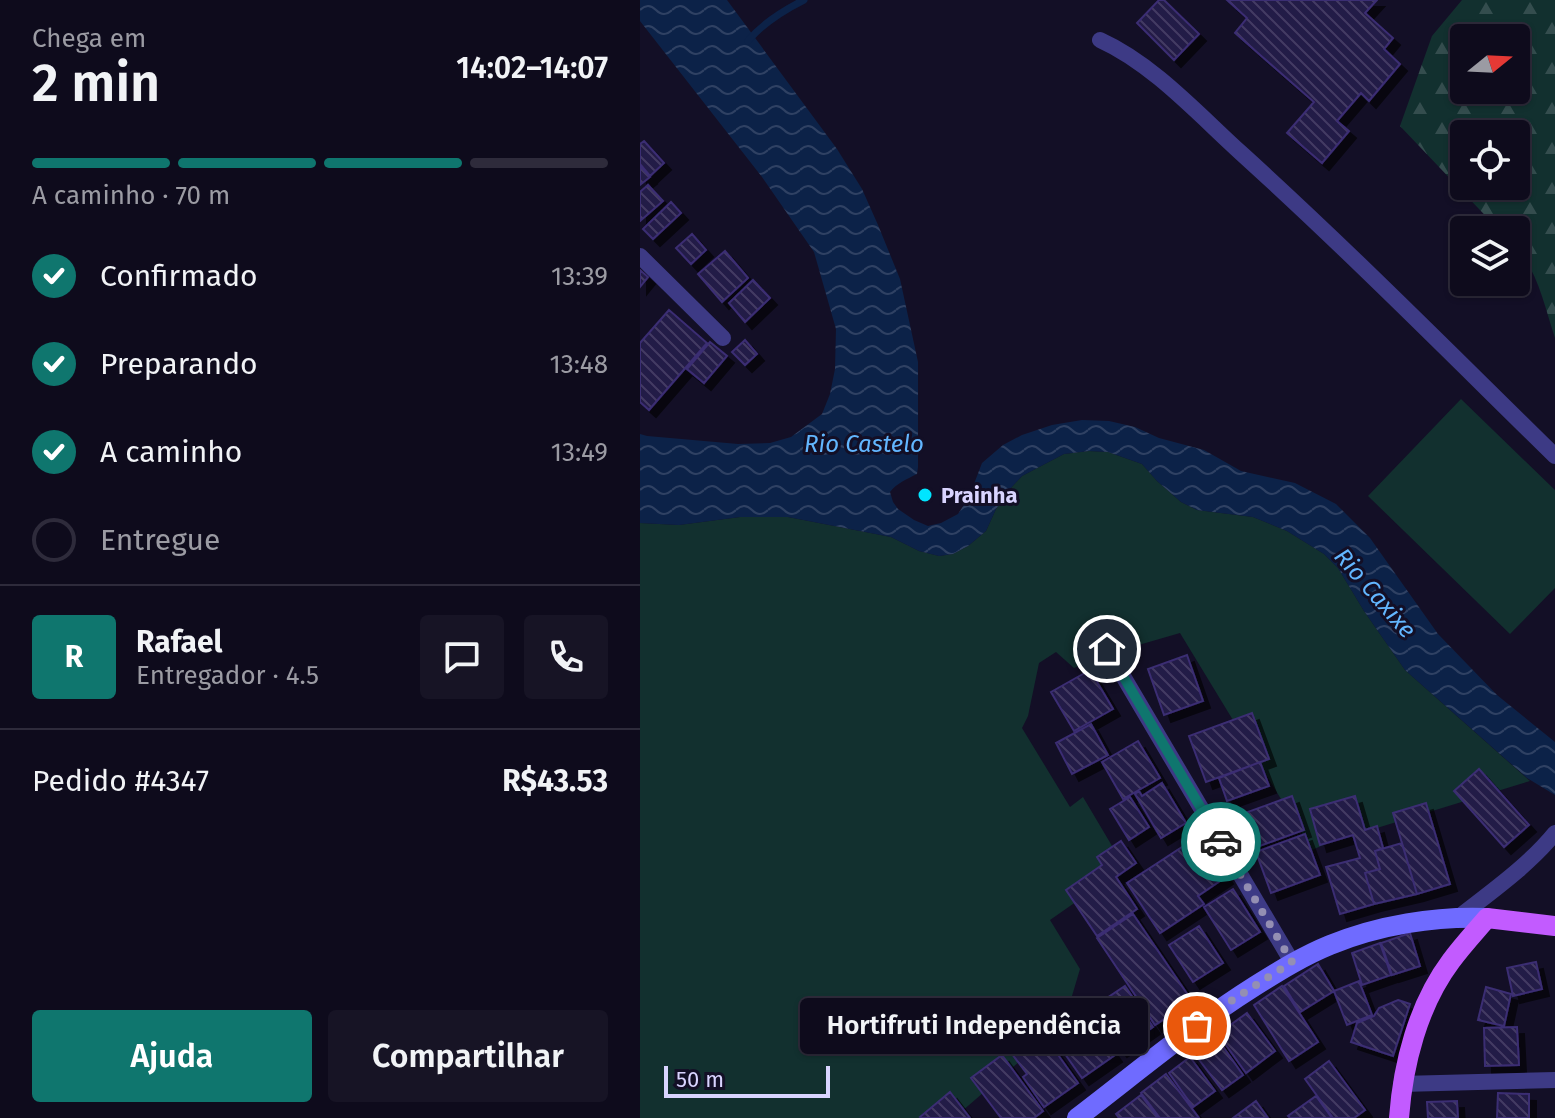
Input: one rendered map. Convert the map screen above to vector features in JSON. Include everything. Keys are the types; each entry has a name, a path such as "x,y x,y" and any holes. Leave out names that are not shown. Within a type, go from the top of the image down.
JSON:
{"main road":[{"path":"1077,1118 1220,1008 1292,962 1332,944 1378,930 1459,917 1555,926"},
{"path":"1395,1115 1401,1084 1432,991 1450,961 1487,918"}],"street":[{"path":"1100,40 1118,48 1164,83 1309,215 1555,456"},
{"path":"640,256 723,338"},
{"path":"1107,649 1292,962"},
{"path":"1459,917 1512,875 1555,833"},
{"path":"1401,1084 1555,1080"}],"green space":[{"path":"1462,0 1555,0 1555,338 1530,267 1530,216 1486,216 1470,200 1530,200 1530,120 1450,120 1450,179 1400,126 1432,36"},
{"path":"1461,399 1555,490 1555,588 1510,634 1368,496"},
{"path":"1108,452 1142,464 1181,502 1197,510 1253,517 1287,531 1324,554 1338,568 1405,670 1530,781 1312,850 1180,633 1111,653 1074,668 1056,652 1039,663 1028,716 1022,728 1070,807 1083,797 1123,869 1050,920 1080,969 1069,1006 1034,1049 954,1118 640,1118 640,523 679,525 740,517 788,517 891,537 919,551 939,556 953,554 986,531 996,509 1022,476 1064,454"}],"water":[{"name":"Rio Castelo","path":"640,0 727,0 837,149 862,189 900,279 918,362 918,467 917,474 890,492 898,509 928,526 941,523 958,514 969,497 982,463 1003,445 1052,425 1082,420 1109,421 1135,427 1159,438 1204,450 1241,471 1295,483 1336,504 1370,538 1438,634 1497,695 1555,742 1555,795 1527,778 1405,670 1338,568 1324,554 1287,531 1253,517 1197,510 1181,502 1142,464 1108,452 1064,454 1022,476 996,509 986,531 953,554 939,556 919,551 891,537 788,517 740,517 679,525 640,523 640,434 738,444 770,443 791,437 822,414 835,369 836,329 814,252 762,177 640,21"}],"building":[{"path":"1159,0 1164,0 1199,34 1174,60 1137,23"},
{"path":"1227,0 1377,0 1365,13 1393,38 1384,49 1400,64 1369,101 1361,93 1337,121 1349,131 1322,163 1287,133 1314,102 1235,33 1247,18"},
{"path":"644,141 664,163 650,176 640,164 640,144"},
{"path":"640,166 650,177 640,185"},
{"path":"648,185 663,201 640,221 640,192"},
{"path":"671,202 681,213 653,239 643,229"},
{"path":"692,234 706,250 691,264 676,248"},
{"path":"725,251 748,278 722,302 698,274"},
{"path":"640,270 648,277 640,287"},
{"path":"753,280 770,298 745,322 729,303"},
{"path":"669,310 707,343 649,410 640,402 640,343"},
{"path":"745,340 757,354 745,365 732,352"},
{"path":"710,342 727,356 704,383 687,369"},
{"path":"1187,655 1203,701 1164,715 1148,669"},
{"path":"1090,670 1113,709 1074,731 1051,692"},
{"path":"1252,713 1269,759 1206,782 1189,736"},
{"path":"1091,724 1108,755 1072,774 1056,743"},
{"path":"1138,741 1160,778 1123,799 1102,762"},
{"path":"1260,762 1269,786 1227,801 1219,778"},
{"path":"1479,769 1529,825 1504,847 1454,791"},
{"path":"1162,783 1186,823 1161,838 1135,794 1139,791 1142,796"},
{"path":"1292,796 1304,830 1243,852 1231,818"},
{"path":"1355,796 1365,830 1377,826 1383,848 1375,851 1380,869 1365,873 1374,904 1340,914 1326,867 1360,858 1353,835 1320,845 1310,809"},
{"path":"1130,797 1149,827 1129,840 1110,809"},
{"path":"1426,803 1450,884 1417,894 1393,813"},
{"path":"1305,834 1320,875 1271,893 1256,852"},
{"path":"1199,836 1226,877 1198,896 1204,904 1160,933 1127,883"},
{"path":"1121,841 1136,863 1116,877 1137,909 1097,936 1066,890 1102,865 1097,857"},
{"path":"1402,843 1417,894 1374,904 1365,873 1380,869 1375,851"},
{"path":"1233,889 1260,932 1231,950 1204,907"},
{"path":"1133,914 1192,1001 1155,1025 1097,938"},
{"path":"1199,926 1223,963 1193,982 1169,945"},
{"path":"1410,933 1420,966 1392,975 1381,943"},
{"path":"1380,943 1391,975 1362,985 1352,953"},
{"path":"1536,962 1542,989 1513,996 1507,968"},
{"path":"1318,964 1334,991 1300,1012 1284,986"},
{"path":"1359,981 1372,1015 1347,1025 1334,991"},
{"path":"1125,986 1153,1027 1120,1050 1092,1008"},
{"path":"1282,986 1318,1042 1289,1061 1254,1005"},
{"path":"1486,987 1511,994 1504,1026 1478,1020"},
{"path":"1398,1000 1410,1004 1393,1056 1351,1042 1357,1023"},
{"path":"1247,1013 1275,1051 1246,1073 1218,1034"},
{"path":"1086,1014 1115,1055 1082,1078 1053,1037"},
{"path":"1517,1027 1519,1065 1485,1066 1484,1028"},
{"path":"1039,1028 1078,1083 1044,1107 1023,1077 1027,1074 1009,1050"},
{"path":"1219,1041 1243,1075 1222,1090 1197,1057"},
{"path":"1002,1055 1043,1111 1034,1118 1001,1118 971,1078"},
{"path":"1190,1057 1215,1091 1193,1107 1169,1073"},
{"path":"1329,1061 1365,1110 1354,1118 1333,1118 1305,1079"},
{"path":"1166,1074 1199,1118 1160,1118 1141,1093"},
{"path":"950,1092 970,1118 920,1117"},
{"path":"1498,1093 1529,1094 1529,1118 1497,1118"},
{"path":"1141,1095 1158,1118 1119,1118 1116,1114"},
{"path":"1316,1096 1332,1118 1288,1116"},
{"path":"1256,1101 1268,1118 1233,1118"},
{"path":"1457,1101 1458,1118 1428,1118 1427,1102"}],"waterway":[{"path":"748,41 774,18 804,0"}],"way so far":[{"path":"1197,1026 1292,962 1221,842"}],"place":[{"name":"Prainha","path":"925,495"},
{"name":"Hortifruti Independência","path":"1197,1026"}],"route":[{"path":"1107,649 1221,842"}],"water label":[{"name":"Rio Caxixe","path":"1375,593"}]}
